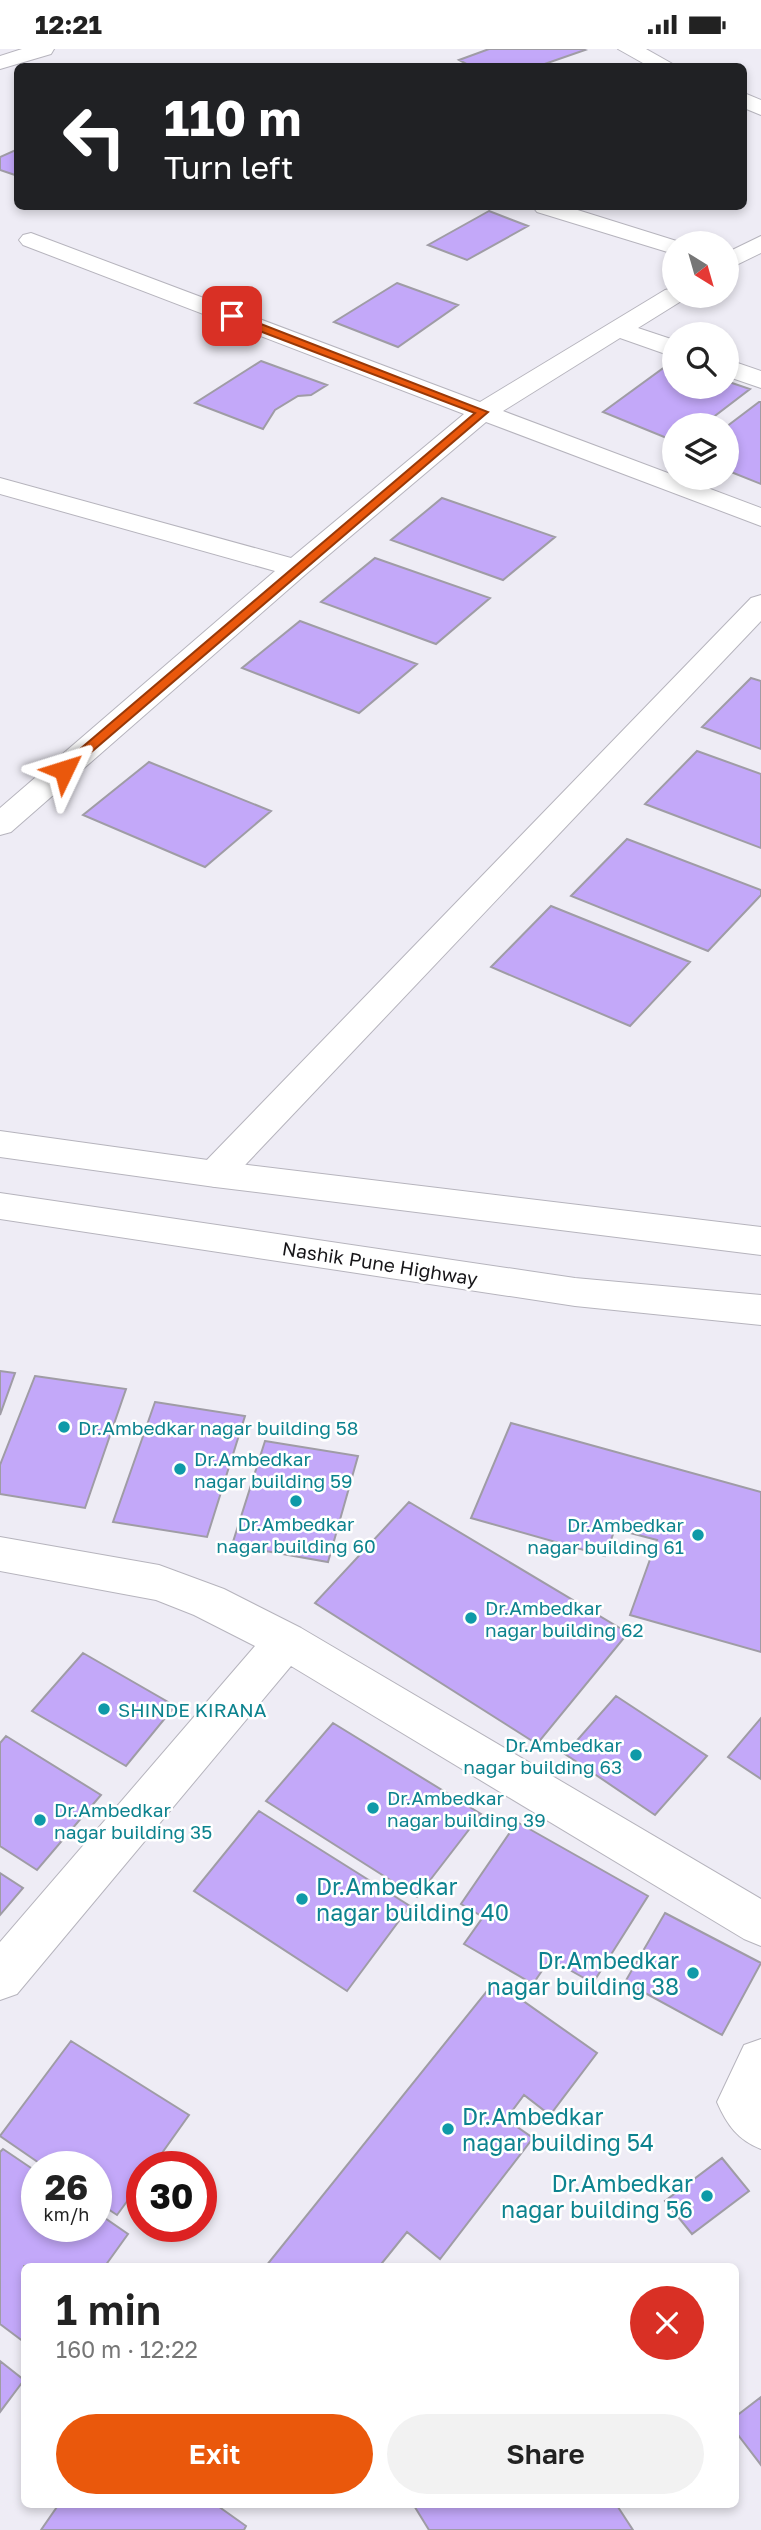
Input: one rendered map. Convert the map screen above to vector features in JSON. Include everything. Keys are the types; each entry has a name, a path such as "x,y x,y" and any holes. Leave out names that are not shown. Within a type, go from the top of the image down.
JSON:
{"main road":[{"path":"0,64 43,49"},
{"path":"629,49 659,63"},
{"path":"555,210 662,243"},
{"path":"31,240 761,518"},
{"path":"739,256 761,243"},
{"path":"0,825 296,568 482,412 662,302"},
{"path":"618,329 662,345"},
{"path":"739,372 761,380"},
{"path":"0,486 296,568"},
{"path":"215,1174 761,604"},
{"path":"0,1144 215,1174 761,1241"},
{"name":"Nashik Pune Highway","path":"0,1206 575,1292 761,1310"},
{"path":"0,1554 159,1583 209,1602 286,1641 761,1924"},
{"path":"0,1978 286,1641"},
{"path":"761,2062 742,2102 761,2125"}],"building":[{"path":"489,49 585,50 548,63 465,63 459,60"},
{"path":"14,151 14,175 0,170 0,157"},
{"path":"489,211 528,226 467,260 428,245"},
{"path":"397,283 458,305 398,347 334,322"},
{"path":"261,361 327,385 311,395 298,396 275,410 263,429 195,403"},
{"path":"662,369 662,399 737,399 719,413 662,413 662,436 603,412"},
{"path":"739,385 750,389 739,397"},
{"path":"761,402 761,484 739,475 739,417"},
{"path":"442,498 555,537 503,580 391,540"},
{"path":"375,558 490,598 436,644 321,602"},
{"path":"300,621 417,664 359,713 242,668"},
{"path":"751,678 761,681 761,749 702,727"},
{"path":"697,751 761,774 761,848 645,804"},
{"path":"149,762 271,811 205,867 83,815"},
{"path":"627,839 761,890 761,895 708,951 571,896"},
{"path":"551,906 690,962 630,1026 491,967"},
{"path":"0,1371 15,1373 0,1415"},
{"name":"Dr.Ambedkar nagar building 58","path":"35,1376 126,1389 85,1508 0,1494 0,1465"},
{"name":"Dr.Ambedkar nagar building 59","path":"155,1402 245,1416 207,1537 113,1522"},
{"name":"Dr.Ambedkar nagar building 61","path":"511,1423 761,1492 761,1652 630,1615 657,1540 615,1529 605,1556 471,1518"},
{"name":"Dr.Ambedkar nagar building 60","path":"265,1441 358,1456 328,1562 232,1545"},
{"name":"Dr.Ambedkar nagar building 62","path":"409,1502 628,1633 537,1744 315,1603"},
{"name":"SHINDE KIRANA","path":"83,1653 175,1706 126,1766 32,1711"},
{"name":"Dr.Ambedkar nagar building 63","path":"616,1696 707,1756 655,1815 565,1754"},
{"path":"761,1718 761,1779 728,1757"},
{"name":"Dr.Ambedkar nagar building 39","path":"333,1723 481,1814 417,1897 266,1801"},
{"name":"Dr.Ambedkar nagar building 35","path":"6,1736 101,1795 37,1870 0,1846 0,1743"},
{"name":"Dr.Ambedkar nagar building 40","path":"259,1811 410,1906 347,1991 194,1891"},
{"path":"517,1822 648,1896 593,1983 550,1959 533,1984 464,1944 483,1917 461,1904"},
{"path":"0,1873 23,1888 0,1915"},
{"name":"Dr.Ambedkar nagar building 38","path":"665,1913 761,1963 722,2035 625,1982"},
{"name":"Dr.Ambedkar nagar building 54","path":"495,1981 597,2053 550,2115 524,2095 506,2119 533,2138 440,2259 407,2232 382,2263 268,2263"},
{"path":"71,2041 189,2115 163,2151 126,2151 126,2203 117,2215 112,2212 112,2151 22,2151 0,2136"},
{"path":"3,2149 21,2161 21,2242 112,2242 112,2223 126,2233 126,2237 107,2263 21,2263 21,2340 0,2324 0,2152"},
{"name":"Dr.Ambedkar nagar building 56","path":"722,2158 749,2191 692,2234 665,2201"},
{"path":"0,2361 21,2378 21,2384 0,2412"},
{"path":"761,2397 761,2465 739,2436 739,2414"},
{"path":"56,2508 221,2508 246,2526 244,2530 41,2530"},
{"path":"415,2508 619,2508 633,2530 429,2530"}],"place":[{"name":"Dr.Ambedkar nagar building 58","path":"64,1427"},
{"name":"Dr.Ambedkar nagar building 59","path":"180,1469"},
{"name":"Dr.Ambedkar nagar building 60","path":"296,1501"},
{"name":"Dr.Ambedkar nagar building 61","path":"698,1535"},
{"name":"Dr.Ambedkar nagar building 62","path":"471,1618"},
{"name":"SHINDE KIRANA","path":"104,1709"},
{"name":"Dr.Ambedkar nagar building 63","path":"636,1755"},
{"name":"Dr.Ambedkar nagar building 39","path":"373,1808"},
{"name":"Dr.Ambedkar nagar building 35","path":"40,1820"},
{"name":"Dr.Ambedkar nagar building 40","path":"302,1899"},
{"name":"Dr.Ambedkar nagar building 38","path":"693,1973"},
{"name":"Dr.Ambedkar nagar building 54","path":"448,2129"},
{"name":"Dr.Ambedkar nagar building 56","path":"707,2196"}],"route":[{"path":"64,770 296,568 482,412 232,316"}]}
